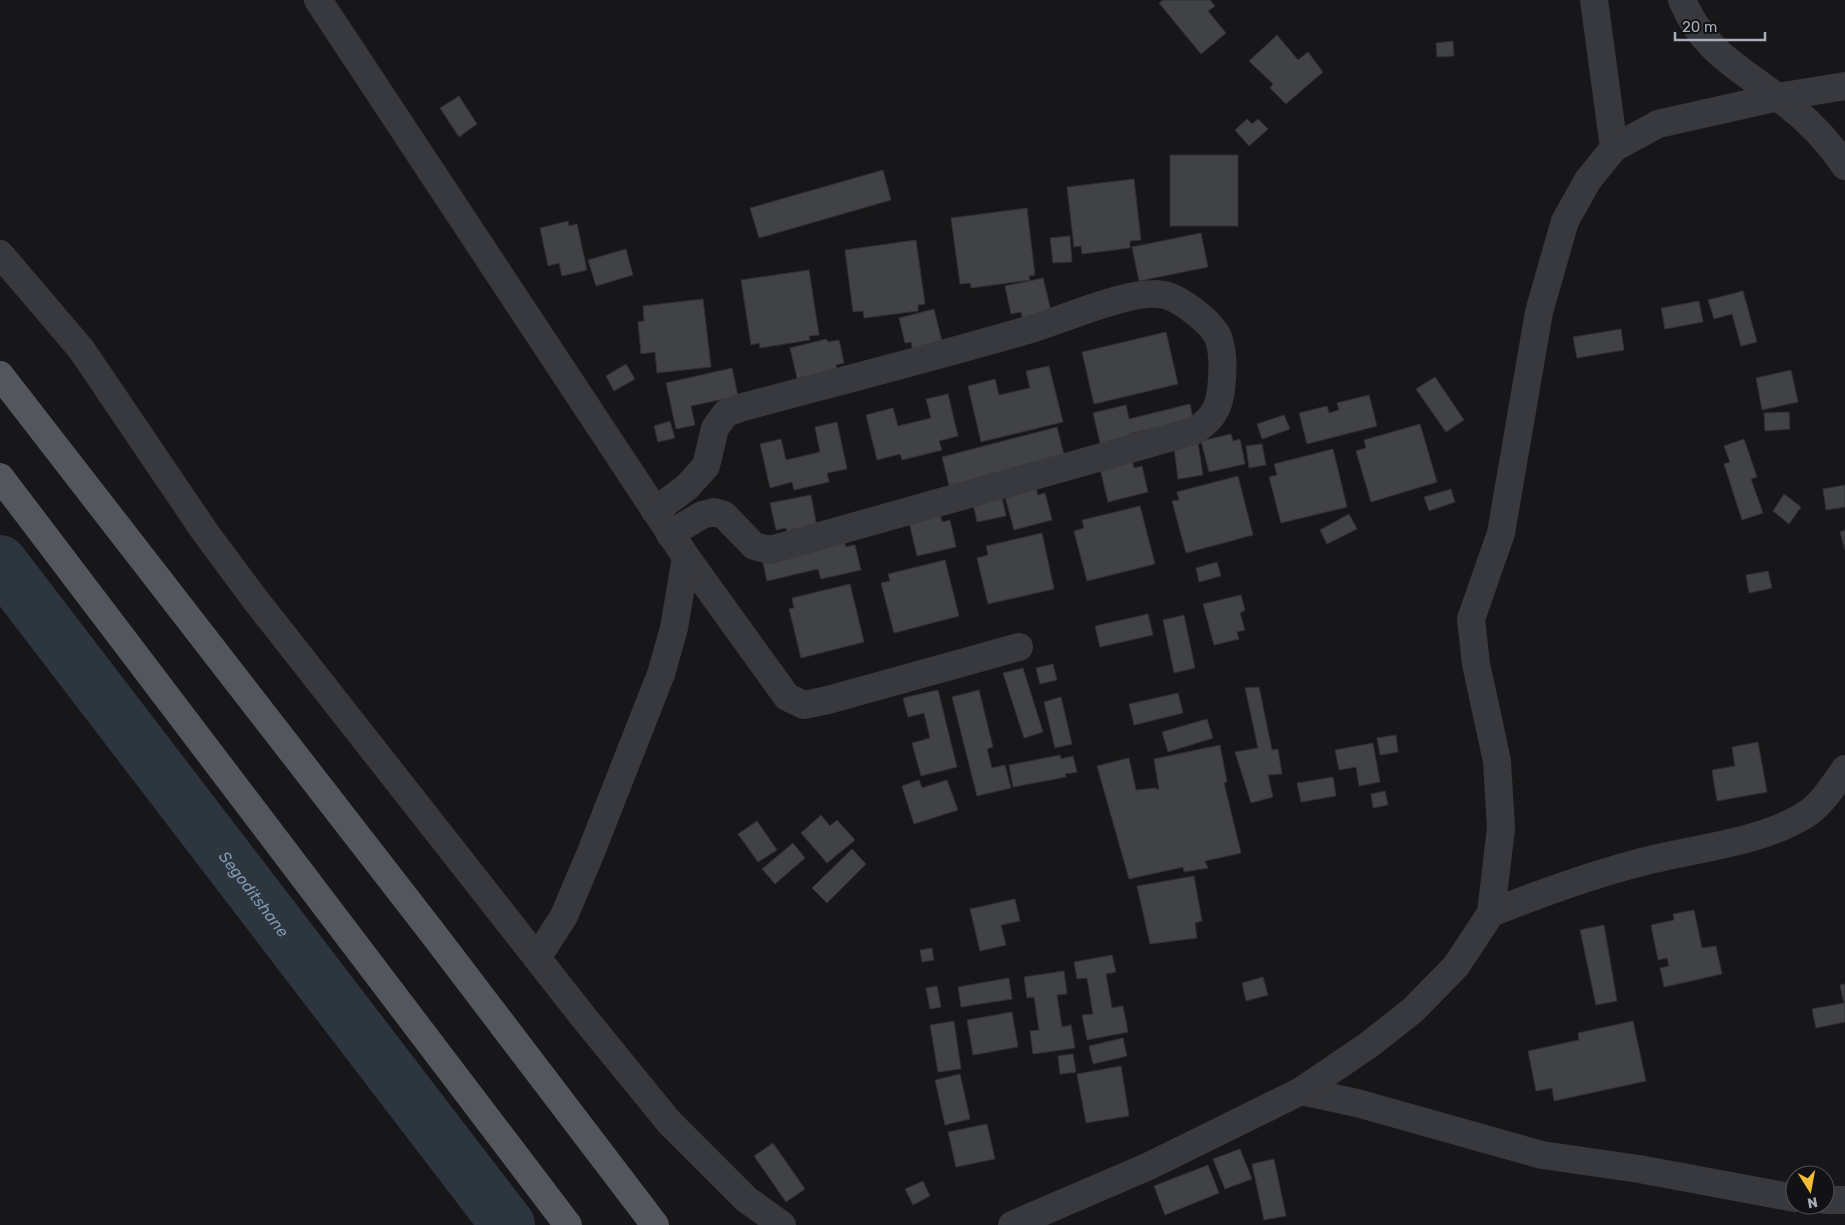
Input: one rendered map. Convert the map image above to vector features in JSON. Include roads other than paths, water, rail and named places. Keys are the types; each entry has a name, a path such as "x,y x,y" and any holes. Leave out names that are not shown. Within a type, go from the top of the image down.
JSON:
{"main road":[{"path":"0,376 435,936 655,1225"},
{"path":"0,477 568,1225"}],"street":[{"path":"318,0 670,534 787,697 804,704 828,700 1018,646"},
{"path":"1594,0 1614,148"},
{"path":"1682,0 1692,23 1721,57 1778,97 1829,143 1845,166"},
{"path":"1012,1225 1149,1166 1301,1091 1370,1044 1413,1010 1456,966 1491,913 1501,828 1497,761 1476,664 1471,619 1501,533 1540,312 1565,221 1588,180 1614,148 1658,124 1778,97 1845,86"},
{"path":"0,254 81,349 205,532 254,598 537,958 669,1122 746,1199 782,1225"},
{"path":"655,511 687,487 702,471 706,466 715,428 726,413 743,407 1026,331 1117,300 1144,295 1165,295 1183,303 1205,321 1217,336 1223,359 1222,386 1216,410 1208,422 1194,431 770,550 754,546 724,515 714,512 702,515 670,534"},
{"path":"537,958 568,907 661,674 674,628 686,557"},
{"path":"1491,913 1550,890 1637,863 1766,833 1806,814 1831,789 1845,769"},
{"path":"1301,1091 1357,1102 1542,1155 1640,1170 1785,1196"}],"waterway":[{"name":"Segoditshane","path":"0,562 508,1225"}]}
